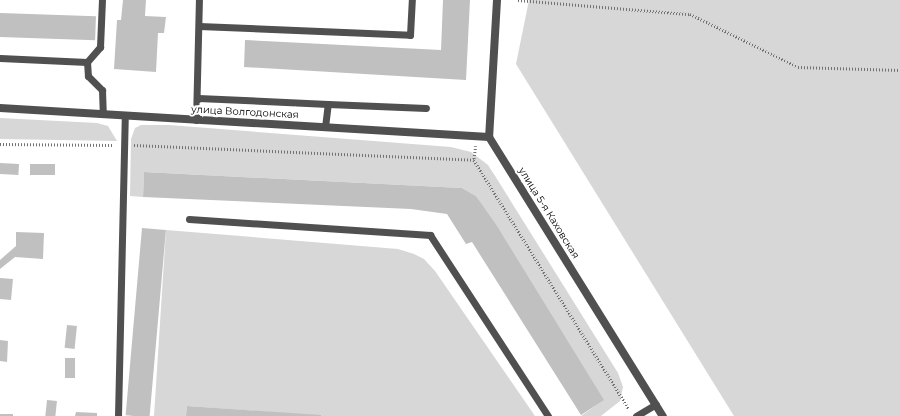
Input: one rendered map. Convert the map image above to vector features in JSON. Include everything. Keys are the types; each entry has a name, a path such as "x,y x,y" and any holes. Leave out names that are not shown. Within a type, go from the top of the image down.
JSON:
{"street":[{"path":"489,137 497,0"},
{"name":"улица Волгодонская","path":"0,108 489,137"},
{"name":"улица 5-я Каховская","path":"489,137 663,416"}],"lane":[{"path":"102,0 100,47 87,62 88,76 102,90 103,114"},
{"path":"196,120 198,98 199,0"},
{"path":"198,26 410,35 412,0"},
{"path":"0,58 87,62"},
{"path":"198,98 426,108"},
{"path":"325,127 328,104"},
{"path":"118,416 125,116"},
{"path":"189,219 430,235 548,416"},
{"path":"634,416 656,404"}],"path":[{"path":"518,0 690,14 798,67 900,70"},
{"path":"477,136 474,160 634,416"},
{"path":"0,144 125,145 474,160"}],"shaded area":[{"path":"529,0 900,0 900,416 734,416 516,64"},
{"path":"0,118 97,123 108,126 117,141 0,139"},
{"path":"141,125 169,125 451,147 471,152 488,165 618,373 623,387 620,401 601,416 581,416 603,400 476,196 462,188 144,172 143,197 130,196 131,139 135,128"},
{"path":"166,230 398,249 424,259 435,271 535,416 322,416 187,406 186,416 154,416"}],"building":[{"path":"123,0 146,0 145,16 166,17 164,33 158,33 156,72 114,69 117,20 121,20"},
{"path":"443,0 470,0 466,80 244,67 245,40 441,50"},
{"path":"0,13 96,16 95,40 0,37"},
{"path":"0,163 19,164 18,175 0,174"},
{"path":"30,164 55,164 55,175 30,175"},
{"path":"144,172 462,188 476,196 497,226 604,400 581,415 472,242 466,244 447,214 411,209 143,197"},
{"path":"142,228 166,230 150,416 126,415"},
{"path":"16,232 44,233 43,259 15,257 0,269 0,260 16,246"},
{"path":"0,278 13,279 11,300 0,299"},
{"path":"67,325 77,326 75,349 65,348"},
{"path":"0,340 8,341 7,362 0,361"},
{"path":"65,358 75,358 75,378 65,378"},
{"path":"47,400 57,401 55,416 45,416"},
{"path":"187,406 321,415 321,416 186,416"},
{"path":"76,412 97,413 97,416 75,416"},
{"path":"0,414 13,414 13,416 0,416"}]}
